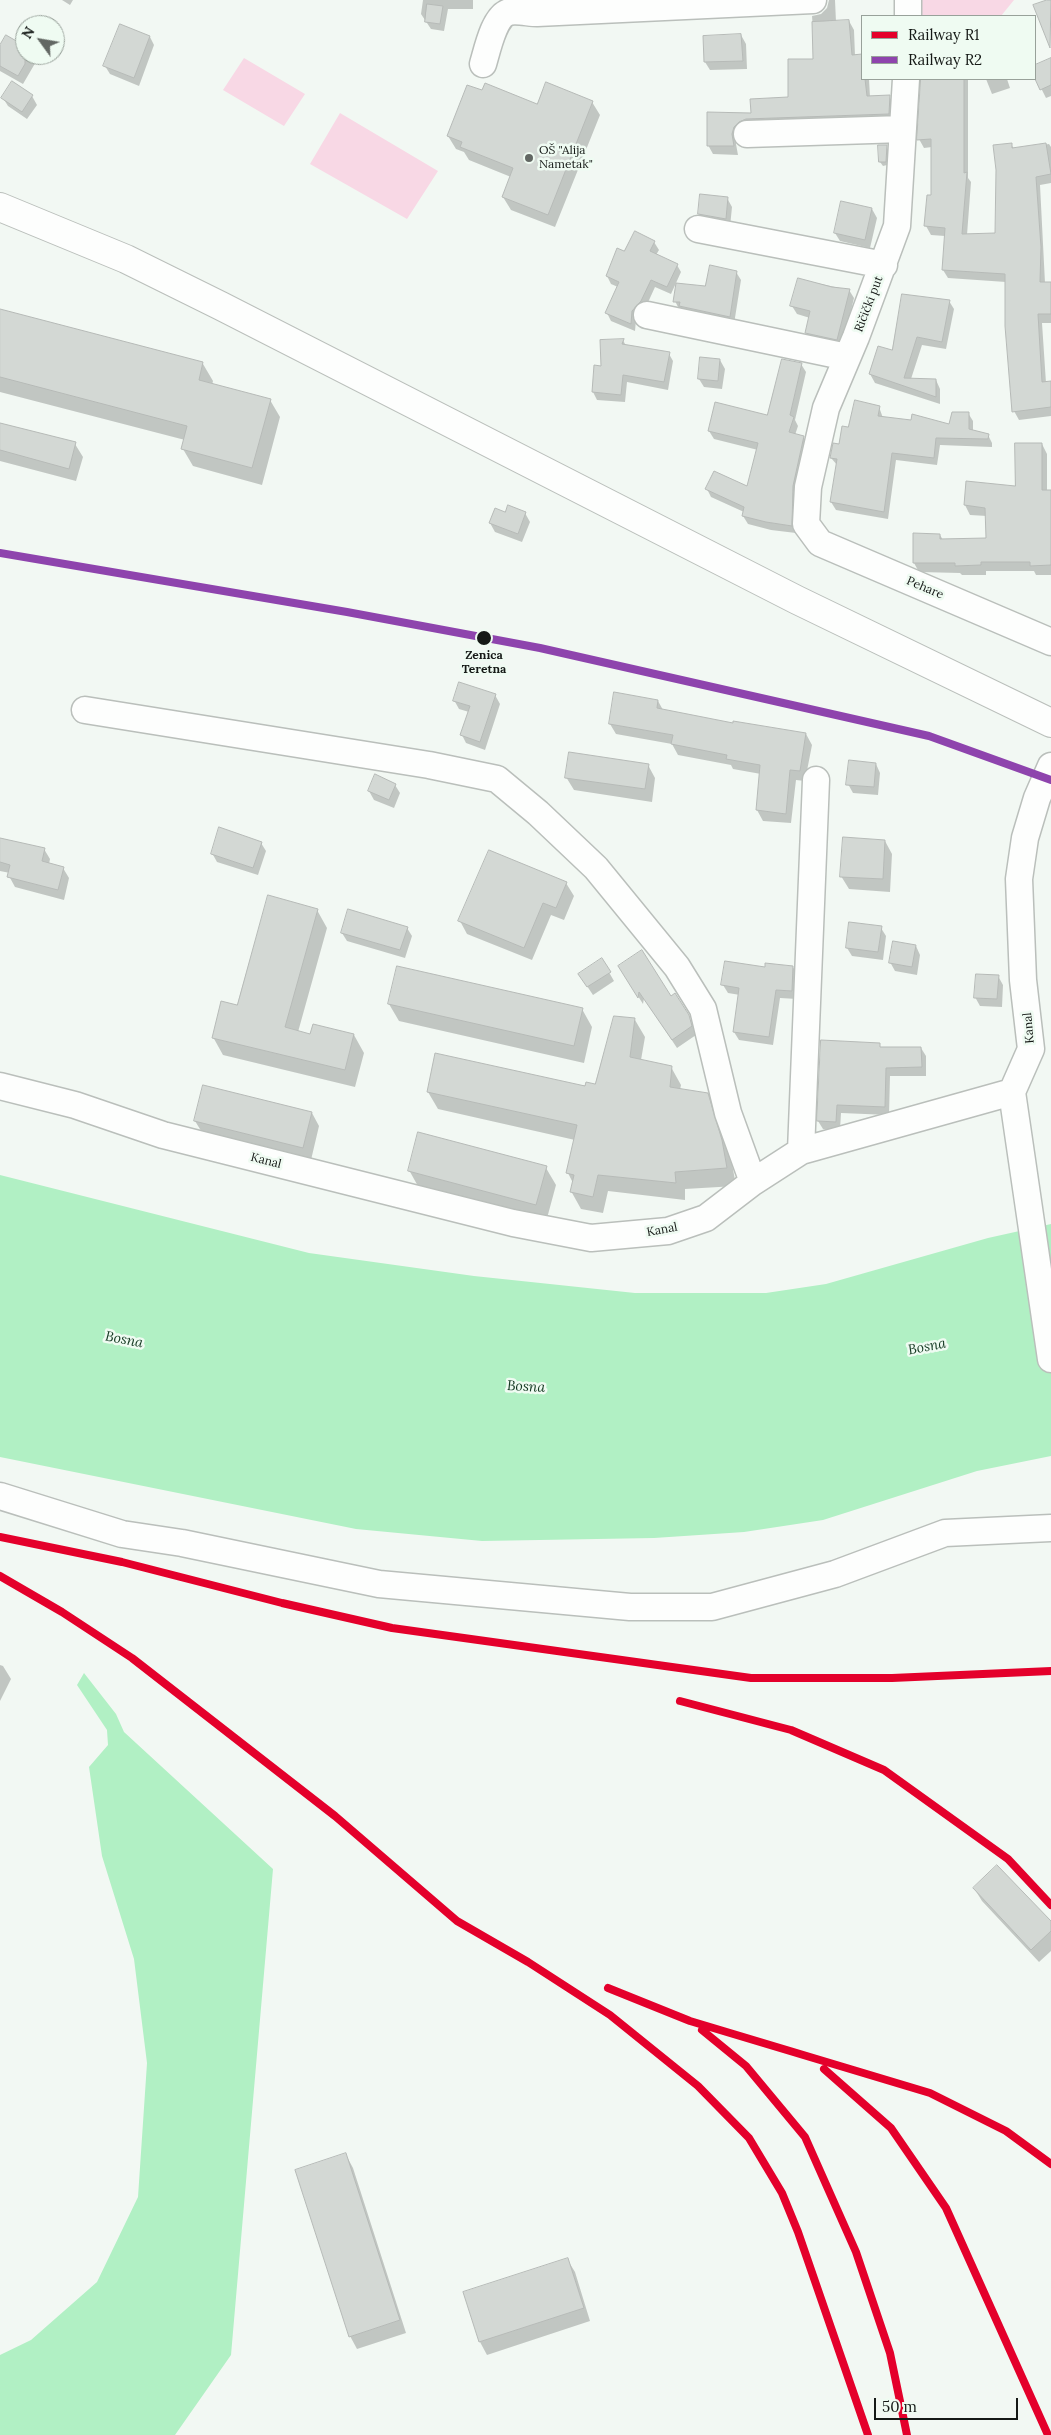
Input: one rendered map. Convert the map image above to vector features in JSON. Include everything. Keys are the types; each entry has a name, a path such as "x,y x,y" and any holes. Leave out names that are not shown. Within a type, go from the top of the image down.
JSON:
{"main road":[{"path":"0,207 126,259 212,301 798,600 1051,723"}],"street":[{"path":"483,64 495,27 501,17 509,12 536,13 813,0"},
{"path":"908,0 908,15"},
{"name":"Ričički put","path":"806,524 808,487 826,408 884,265 897,226 906,80"},
{"path":"747,134 903,129"},
{"path":"698,229 884,265"},
{"path":"647,315 847,357"},
{"name":"Pehare","path":"806,524 820,543 1051,642"},
{"path":"85,710 429,765 496,780 538,813 596,868 677,967 703,1009 728,1113 753,1182"},
{"name":"Kanal","path":"0,1086 75,1105 163,1135 514,1223 591,1238 668,1230 706,1218 753,1182 801,1150 1012,1092 1031,1049 1023,980 1020,880 1025,838 1037,798 1051,766"},
{"path":"801,1150 816,780"},
{"path":"1012,1092 1016,1130 1051,1359"},
{"path":"0,1496 122,1534 182,1544 379,1584 630,1607 712,1607 835,1574 945,1533 1051,1528"}],"shaded area":[{"path":"919,0 1014,0 1002,15 919,15"},
{"path":"244,58 305,94 284,126 223,90"},
{"path":"340,113 438,171 407,219 310,164"}],"water":[{"name":"Bosna","path":"0,1175 309,1253 474,1276 635,1293 766,1293 826,1284 988,1238 1051,1224 1051,1456 977,1471 823,1520 744,1532 654,1538 482,1541 356,1529 0,1457"},
{"path":"84,1673 116,1714 124,1732 273,1869 231,2355 175,2435 0,2435 0,2355 31,2340 97,2282 138,2197 147,2063 134,1959 102,1856 89,1767 108,1745 107,1730 77,1685"}],"building":[{"path":"1051,0 1050,48 1033,5"},
{"path":"427,4 443,6 440,24 425,22"},
{"path":"849,20 852,55 861,54 861,80 865,80 867,96 890,95 889,114 746,119 734,127 732,134 734,146 707,146 707,112 751,113 750,99 788,97 788,59 813,59 812,22"},
{"path":"120,24 150,36 134,78 103,66"},
{"path":"741,34 743,61 704,62 703,36"},
{"path":"6,35 15,40 15,65 24,65 18,76 0,66 0,45"},
{"path":"1051,58 1051,85 1040,90 1035,80 1036,65"},
{"path":"921,80 964,80 964,173 967,172 962,234 995,233 996,170 993,145 1012,143 1012,148 1046,143 1051,174 1036,177 1041,247 1040,282 1051,282 1051,314 1038,314 1042,382 1051,381 1051,407 1012,412 1005,326 1005,274 942,270 945,228 924,226 927,195 931,195 931,139 917,140"},
{"path":"12,81 33,95 22,112 1,98"},
{"name":"OŠ \"Alija Nametak\"","path":"546,82 593,101 548,215 502,197 513,168 460,147 462,142 447,136 467,85 482,90 485,83 537,104"},
{"path":"878,145 887,145 886,162 879,162"},
{"path":"700,194 728,197 726,219 698,214"},
{"path":"841,201 872,208 865,240 834,233"},
{"path":"635,231 655,241 650,251 678,264 667,287 651,280 641,301 632,311 631,324 605,313 619,282 606,276 617,248 624,251"},
{"path":"710,265 737,271 730,317 679,306 680,302 673,302 676,283 705,286"},
{"path":"798,278 832,287 850,289 837,340 805,333 810,311 790,306"},
{"path":"902,294 950,300 942,342 917,337 904,378 936,379 936,397 869,374 878,346 892,350"},
{"path":"0,309 203,362 199,380 271,399 252,468 181,449 187,426 0,377"},
{"path":"624,339 622,344 670,352 664,382 623,375 621,395 592,392 594,365 601,366 600,340"},
{"path":"700,357 720,359 718,381 698,379"},
{"path":"782,359 802,363 790,415 794,417 789,432 804,436 793,486 792,526 742,516 744,507 705,489 714,471 747,486 758,443 708,431 715,402 767,415"},
{"path":"855,400 880,406 878,416 911,420 912,414 949,424 952,412 969,412 969,429 989,434 988,439 936,438 934,458 892,453 884,512 830,502 837,459 830,458 833,443 839,444 842,426 848,427"},
{"path":"0,423 76,442 69,469 0,450"},
{"path":"1015,443 1042,443 1042,490 1051,490 1051,565 1030,566 1030,562 981,562 981,565 955,566 955,563 913,563 913,533 940,534 940,539 986,538 985,508 964,505 966,481 1015,486"},
{"path":"508,505 526,512 518,534 489,523 495,508 505,512"},
{"path":"459,682 496,694 480,742 460,735 470,706 453,701"},
{"path":"614,692 658,700 657,708 733,723 733,721 806,733 800,771 790,770 786,814 756,810 760,765 726,759 727,755 671,744 673,735 609,724"},
{"path":"569,752 649,764 645,789 565,778"},
{"path":"849,760 876,763 874,787 846,785"},
{"path":"375,774 396,784 389,800 368,791"},
{"path":"219,827 262,842 253,868 211,854"},
{"path":"843,837 885,840 883,879 840,877"},
{"path":"0,838 45,848 42,861 64,867 58,890 7,877 10,865 0,862"},
{"path":"489,850 567,882 556,908 543,903 524,948 458,921"},
{"path":"268,895 318,909 285,1027 310,1034 313,1024 354,1034 345,1070 212,1038 221,1001 237,1005"},
{"path":"348,909 408,927 400,950 341,933"},
{"path":"849,922 882,926 878,952 846,948"},
{"path":"893,941 916,945 912,967 889,963"},
{"path":"642,950 671,996 675,993 689,1015 692,1026 672,1040 639,992 638,998 618,966"},
{"path":"602,958 611,972 587,987 578,974"},
{"path":"725,961 765,967 765,963 793,966 792,991 776,990 769,1037 733,1032 739,988 721,985"},
{"path":"397,966 583,1008 574,1046 388,1004"},
{"path":"976,974 999,975 997,999 974,998"},
{"path":"614,1016 635,1018 630,1057 672,1066 670,1087 708,1093 722,1140 727,1168 675,1172 676,1183 598,1175 593,1197 570,1192 574,1175 566,1173 577,1125 427,1092 435,1053 585,1086 586,1082 595,1084"},
{"path":"821,1040 880,1043 880,1047 921,1047 922,1067 886,1068 885,1107 837,1105 836,1122 817,1121"},
{"path":"203,1085 312,1112 303,1148 194,1121"},
{"path":"418,1132 547,1166 536,1205 408,1171"},
{"path":"997,1865 1051,1921 1051,1931 1031,1950 973,1888"},
{"path":"346,2153 400,2320 349,2337 295,2170"},
{"path":"568,2258 584,2308 479,2342 463,2292"}],"rail line":[{"name":"R2","path":"0,553 347,612 540,648 929,736 1051,780"},
{"name":"R1","path":"0,1537 122,1562 282,1603 392,1628 751,1678 892,1678 1051,1671"},
{"name":"R1","path":"0,1576 62,1612 132,1658 335,1816 457,1921 528,1962 610,2015 698,2086 749,2138 782,2193 798,2232 868,2435"},
{"name":"R1","path":"680,1701 791,1730 884,1770 1008,1859 1051,1905"},
{"name":"R1","path":"608,1988 690,2021 930,2093 1006,2131 1051,2164"},
{"name":"R1","path":"702,2030 746,2066 805,2137 856,2252 890,2353 907,2435"},
{"name":"R1","path":"824,2069 891,2128 946,2208 1048,2435"}],"place":[{"name":"OŠ \"Alija Nametak\"","path":"529,158"},
{"name":"Zenica Teretna","path":"484,638"}]}
